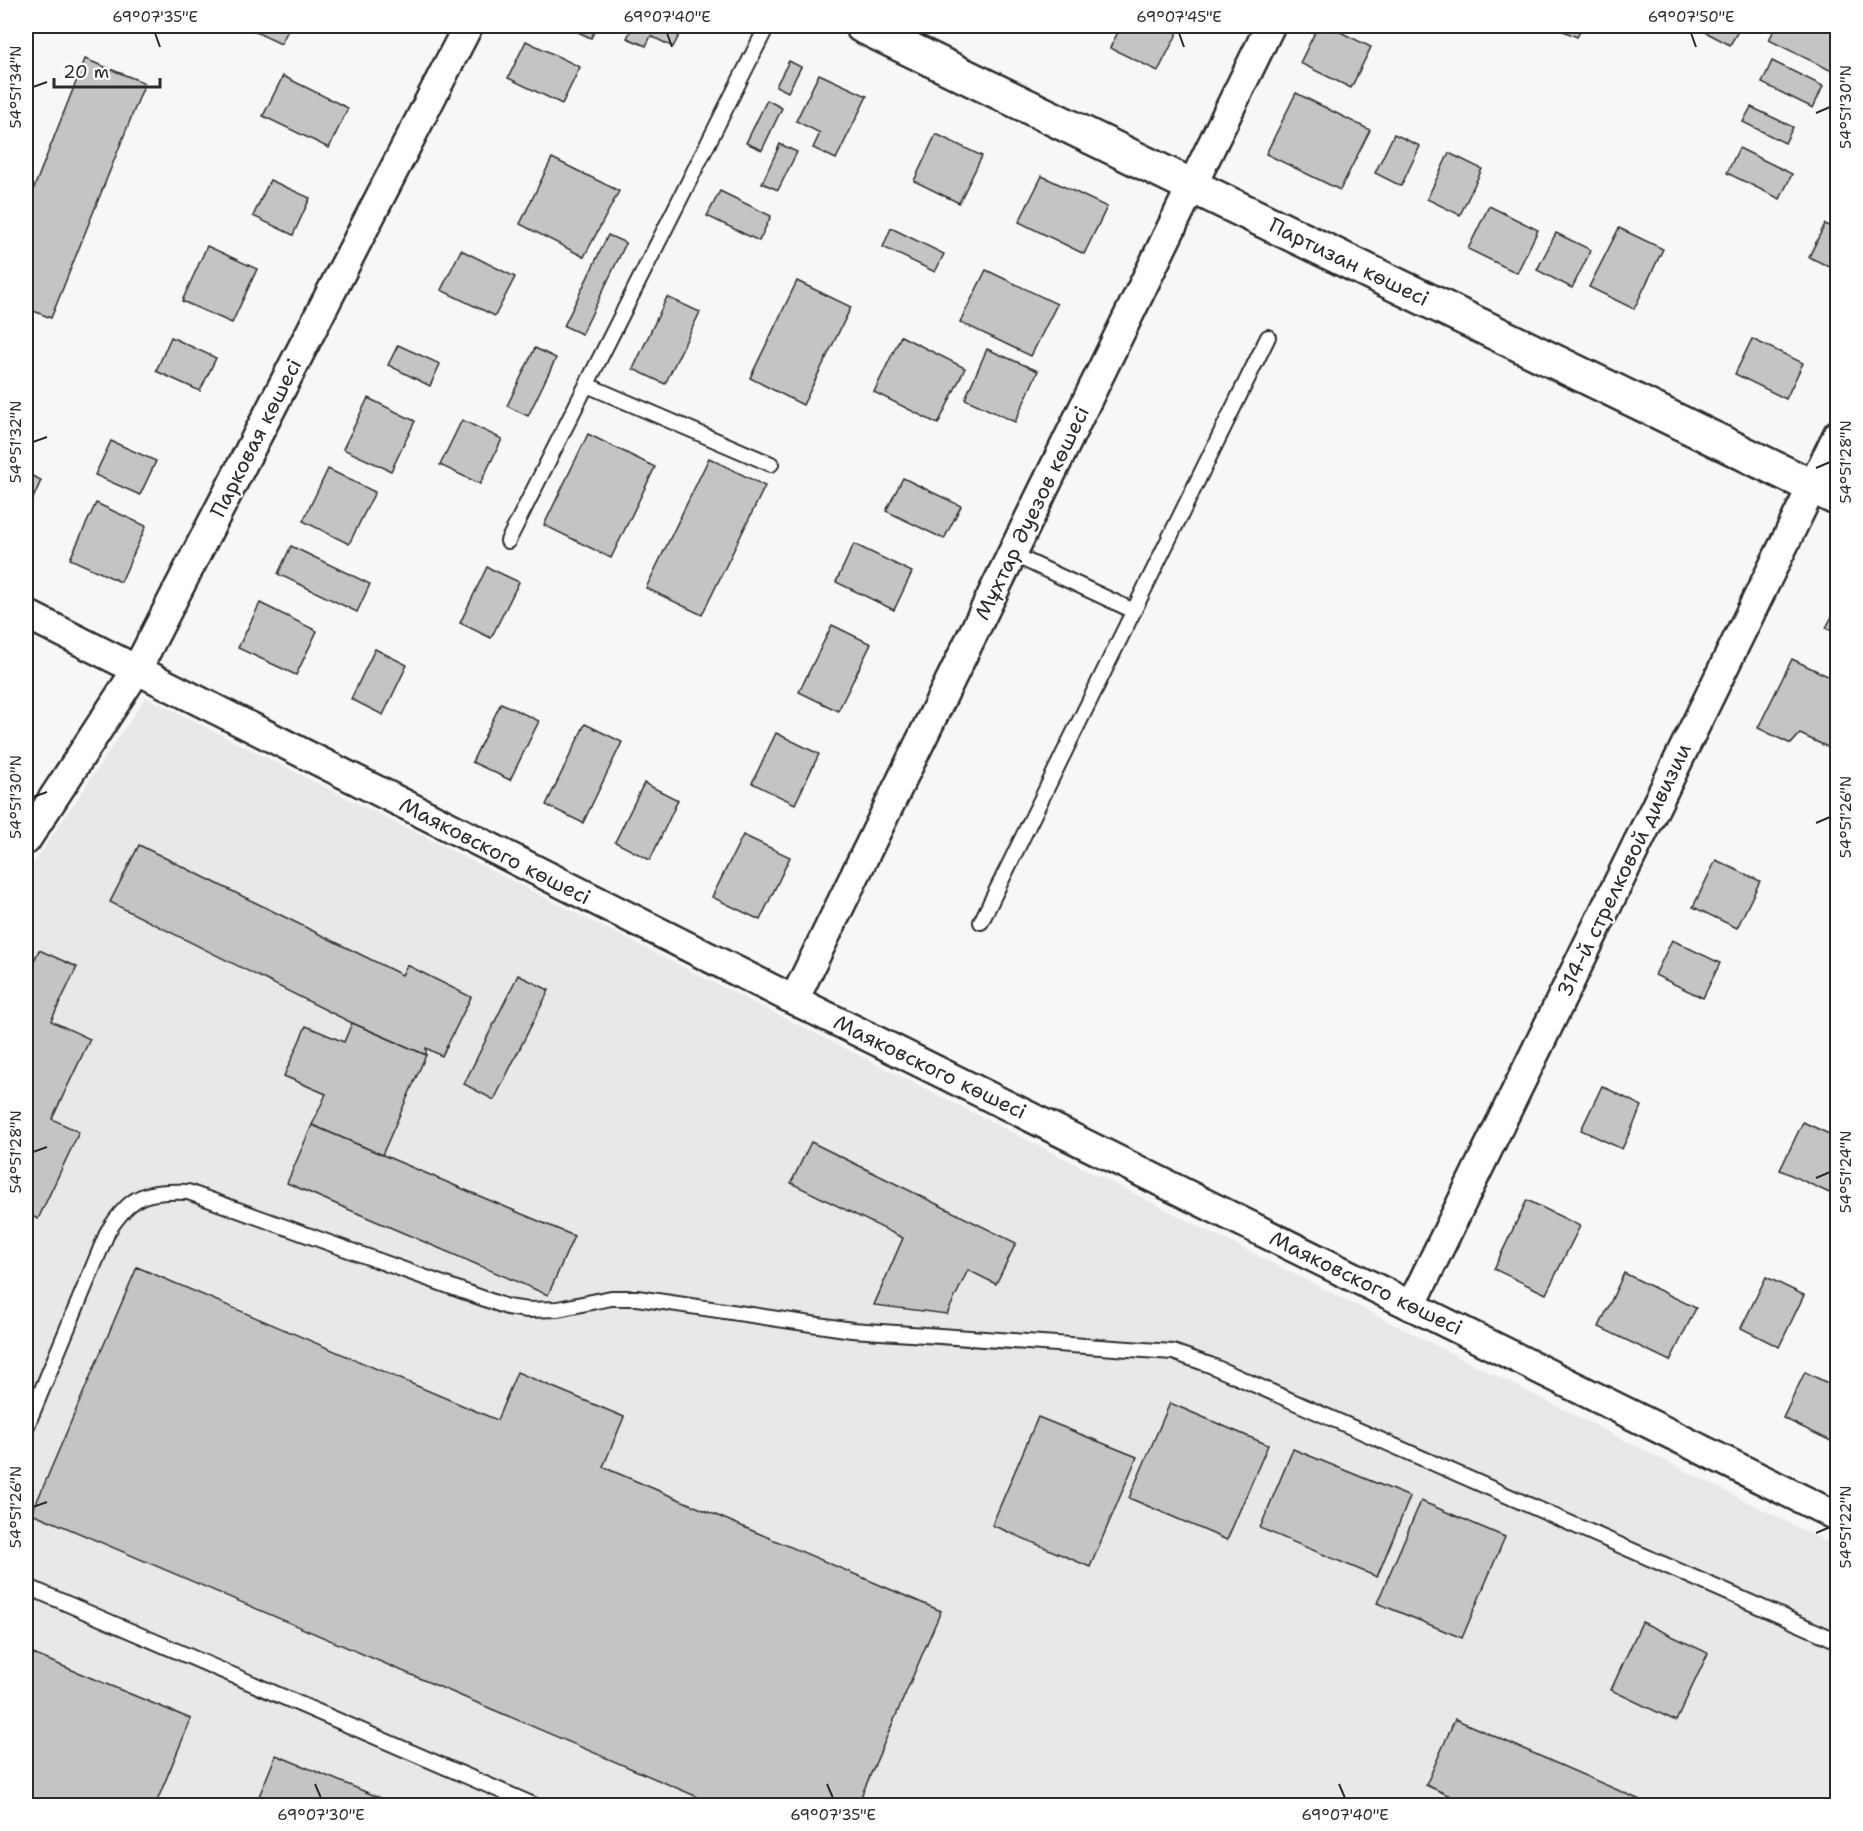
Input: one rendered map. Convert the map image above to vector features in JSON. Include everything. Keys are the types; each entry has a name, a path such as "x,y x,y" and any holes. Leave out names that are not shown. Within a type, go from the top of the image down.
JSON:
{"main road":[{"name":"Партизан көшесі","path":"861,26 1825,492"}],"street":[{"name":"Парковая көшесі","path":"26,840 136,671 468,26"},
{"name":"Мұхтар Әуезов көшесі","path":"794,1000 1270,26"},
{"name":"314-й стрелковой дивизии","path":"1411,1305 1825,492 1838,434"},
{"name":"Маяковского көшесі","path":"26,614 794,1000 1838,1517"}],"lane":[{"path":"508,541 767,26"},
{"path":"981,922 1268,337"},
{"path":"587,385 771,464"},
{"path":"1012,554 1134,611"},
{"path":"26,1428 108,1231 121,1211 139,1197 164,1191 188,1192 507,1307 528,1310 558,1309 611,1298 637,1298 852,1330 1173,1352 1221,1369 1838,1641"},
{"path":"26,1586 536,1806"}],"shaded area":[{"path":"146,697 1837,1547 1837,1805 26,1806 26,874"}],"building":[{"path":"243,26 290,26 281,44"},
{"path":"565,26 598,26 591,38"},
{"path":"633,26 684,26 673,47 651,36 646,46 627,38"},
{"path":"1121,26 1180,28 1158,71 1110,48"},
{"path":"1318,26 1328,26 1371,47 1351,88 1300,63"},
{"path":"1552,26 1583,26 1577,37"},
{"path":"1694,26 1741,26 1730,45"},
{"path":"1776,26 1838,26 1838,74 1769,40"},
{"path":"526,41 580,67 562,104 508,78"},
{"path":"85,59 145,83 51,318 26,308 26,208"},
{"path":"789,61 801,67 788,92 776,86"},
{"path":"1772,61 1823,86 1813,108 1762,83"},
{"path":"819,74 867,96 836,159 813,148 820,133 796,121"},
{"path":"283,76 348,108 329,148 263,116"},
{"path":"1296,93 1370,130 1340,190 1266,154"},
{"path":"767,100 782,108 762,150 746,143"},
{"path":"1751,107 1793,127 1785,143 1743,122"},
{"path":"936,134 982,156 959,203 914,181"},
{"path":"1394,134 1420,146 1401,186 1375,173"},
{"path":"780,144 797,152 778,190 762,183"},
{"path":"1739,148 1792,174 1780,199 1727,173"},
{"path":"1449,153 1482,169 1460,215 1427,199"},
{"path":"552,158 619,191 584,257 520,224"},
{"path":"1042,176 1107,207 1084,254 1019,222"},
{"path":"270,180 310,198 293,235 253,216"},
{"path":"720,191 771,216 759,241 707,216"},
{"path":"1489,206 1538,230 1517,273 1468,249"},
{"path":"1825,224 1838,230 1838,271 1809,257"},
{"path":"891,228 944,254 935,272 883,247"},
{"path":"1619,228 1663,249 1634,309 1589,287"},
{"path":"1556,233 1591,250 1572,288 1537,270"},
{"path":"608,235 626,243 582,334 564,326"},
{"path":"207,246 257,269 232,323 182,301"},
{"path":"461,250 515,277 495,316 441,290"},
{"path":"986,270 1057,304 1031,356 960,322"},
{"path":"797,281 851,307 803,405 750,378"},
{"path":"667,297 700,312 665,384 633,369"},
{"path":"901,336 965,368 938,424 874,392"},
{"path":"171,337 216,358 200,391 156,371"},
{"path":"1752,339 1803,363 1786,399 1735,374"},
{"path":"398,345 440,364 430,386 388,365"},
{"path":"535,348 556,358 528,416 507,406"},
{"path":"987,349 1038,371 1015,422 965,399"},
{"path":"368,398 415,421 391,471 343,449"},
{"path":"462,420 502,439 480,484 440,465"},
{"path":"588,434 655,467 611,558 544,525"},
{"path":"111,441 156,461 140,495 95,475"},
{"path":"709,458 765,486 702,615 646,588"},
{"path":"328,469 375,492 349,544 303,521"},
{"path":"26,473 41,480 26,515"},
{"path":"903,478 961,506 944,539 886,511"},
{"path":"96,503 146,526 121,582 70,559"},
{"path":"854,544 912,572 894,610 836,582"},
{"path":"291,546 370,584 357,612 278,574"},
{"path":"487,567 519,582 491,638 460,623"},
{"path":"260,603 317,631 296,675 238,648"},
{"path":"1838,605 1838,634 1826,628"},
{"path":"832,625 871,644 838,711 799,692"},
{"path":"375,649 407,665 383,715 351,699"},
{"path":"1792,659 1838,681 1838,752 1800,734 1791,744 1758,728"},
{"path":"501,703 539,721 510,780 472,762"},
{"path":"585,724 622,742 583,823 546,805"},
{"path":"776,733 819,754 795,804 752,783"},
{"path":"644,783 678,800 650,860 615,842"},
{"path":"743,835 790,857 760,920 712,897"},
{"path":"139,845 402,975 407,965 471,997 442,1056 426,1048 426,1055 352,1023 110,902"},
{"path":"1716,860 1760,881 1737,928 1693,907"},
{"path":"1672,940 1720,963 1703,998 1655,975"},
{"path":"39,950 77,967 51,1021 90,1039 52,1119 79,1132 38,1219 26,1213 26,978"},
{"path":"518,975 549,990 494,1100 464,1084"},
{"path":"352,1023 426,1055 382,1155 312,1125 326,1094 284,1076 306,1026 344,1042"},
{"path":"1602,1086 1642,1106 1622,1149 1581,1130"},
{"path":"1803,1122 1838,1138 1838,1197 1780,1170"},
{"path":"312,1125 574,1236 548,1295 287,1183"},
{"path":"811,1142 1016,1243 996,1284 968,1270 947,1314 874,1305 903,1238 791,1183"},
{"path":"1527,1200 1580,1226 1546,1294 1494,1269"},
{"path":"137,1267 497,1420 517,1372 624,1417 603,1467 941,1611 857,1806 719,1806 32,1513"},
{"path":"1624,1273 1696,1308 1670,1361 1599,1327"},
{"path":"1766,1277 1804,1295 1779,1347 1741,1328"},
{"path":"1805,1372 1838,1388 1838,1427 1831,1441 1783,1418"},
{"path":"1170,1403 1268,1445 1227,1540 1129,1498"},
{"path":"1038,1417 1137,1457 1090,1567 992,1525"},
{"path":"1293,1449 1410,1497 1377,1577 1260,1528"},
{"path":"1421,1501 1505,1537 1462,1638 1377,1603"},
{"path":"1642,1622 1708,1653 1676,1721 1611,1690"},
{"path":"26,1651 191,1719 155,1806 26,1806"},
{"path":"1455,1719 1654,1806 1472,1806 1426,1785"},
{"path":"276,1755 400,1806 255,1806"}]}
